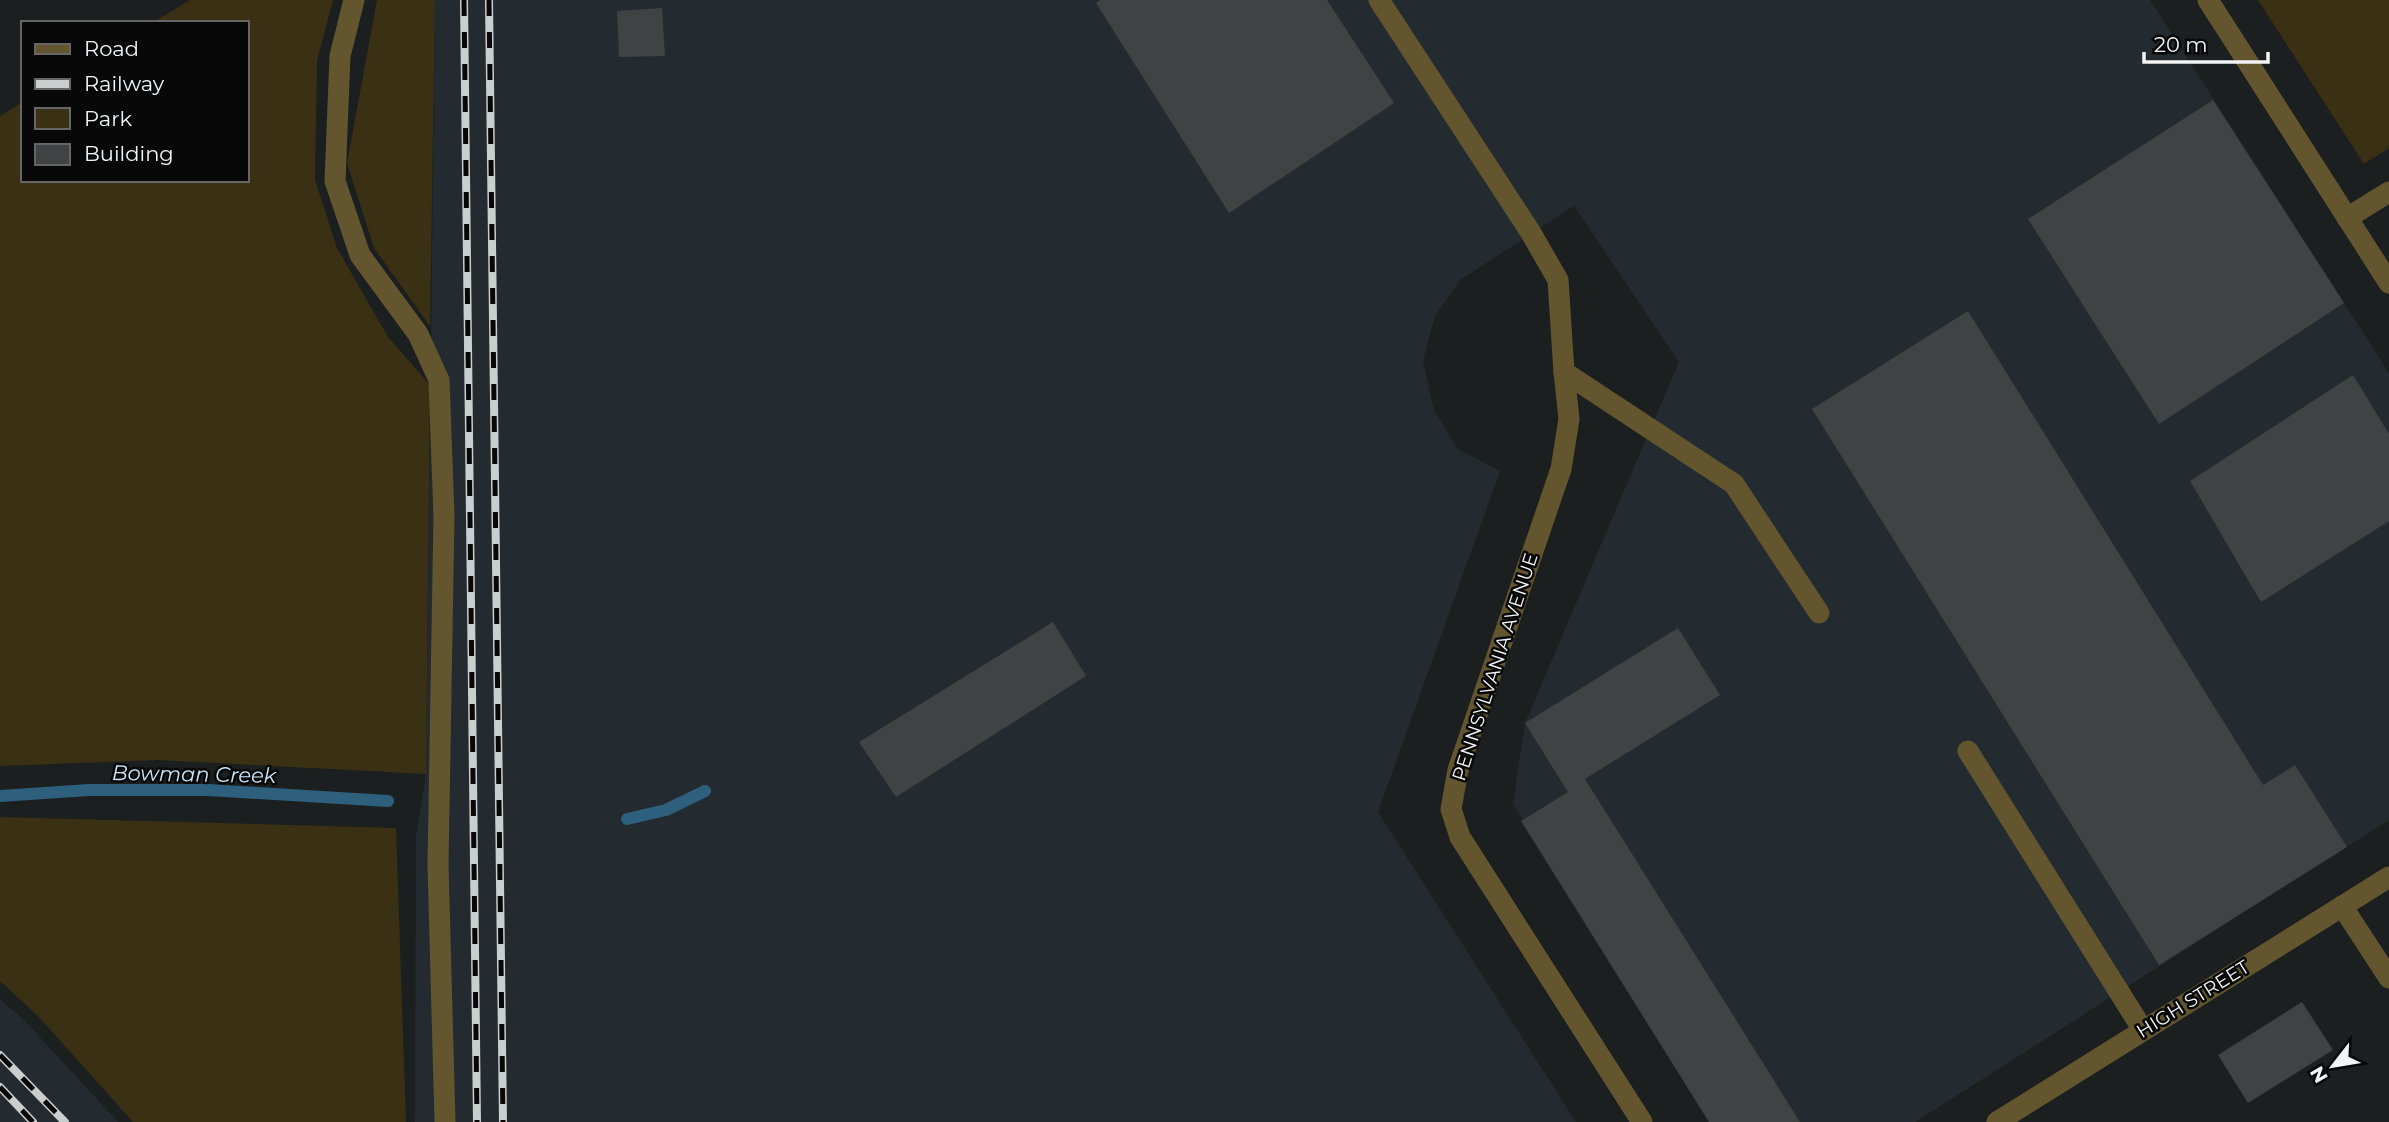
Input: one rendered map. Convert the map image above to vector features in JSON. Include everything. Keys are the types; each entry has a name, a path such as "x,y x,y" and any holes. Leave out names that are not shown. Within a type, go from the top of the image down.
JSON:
{"street":[{"path":"354,0 340,56 335,181 360,255 418,334 439,380 444,516 438,864 445,1122"},
{"name":"PENNSYLVANIA AVENUE","path":"1379,0 1531,233 1558,280 1569,419 1561,469 1458,770 1451,809 1460,837 1642,1122"},
{"path":"2208,0 2389,283"},
{"path":"2347,218 2389,192"},
{"path":"1564,372 1734,484 1819,613"},
{"path":"1968,751 2143,1030"},
{"name":"HIGH STREET","path":"1997,1122 2021,1116 2143,1030 2389,877"},
{"path":"2342,906 2389,978"}],"shaded area":[{"path":"435,0 2150,0 2389,373 2389,820 1915,1122 1709,1122 1513,804 1525,723 1679,362 1574,206 1460,280 1435,316 1423,361 1434,410 1458,449 1500,471 1378,812 1576,1122 415,1122 416,836 426,774"},
{"path":"0,999 24,1020 118,1122 0,1122"}],"green space":[{"path":"190,0 333,0 317,61 315,180 337,248 388,337 430,385 426,774 158,760 0,766 0,116 21,103 21,182 248,182 248,21 155,21"},
{"path":"377,0 435,0 430,326 374,248 347,163"},
{"path":"2258,0 2389,0 2389,148 2364,164"},
{"path":"0,817 396,828 406,1122 133,1122 38,1016 0,981"}],"building":[{"path":"1100,0 1327,0 1394,103 1229,213 1096,3"},
{"path":"662,8 665,56 619,57 617,11"},
{"path":"2213,100 2344,303 2159,424 2028,219"},
{"path":"1968,311 2263,785 2295,765 2347,847 2159,965 1812,409"},
{"path":"2353,375 2389,434 2389,521 2261,602 2190,481"},
{"path":"1053,622 1086,676 896,797 859,742"},
{"path":"1678,628 1720,695 1585,779 1800,1122 1709,1122 1521,821 1568,792 1525,723"},
{"path":"2302,1002 2333,1050 2248,1103 2218,1055"}],"waterway":[{"name":"Bowman Creek","path":"0,796 89,790 208,790 388,801"},
{"name":"Bowman Creek","path":"627,819 666,810 705,791"}],"railway":[{"path":"464,0 477,1122"},
{"path":"489,0 503,1122"},
{"path":"0,1055 65,1122"},
{"path":"0,1087 33,1122"}]}
